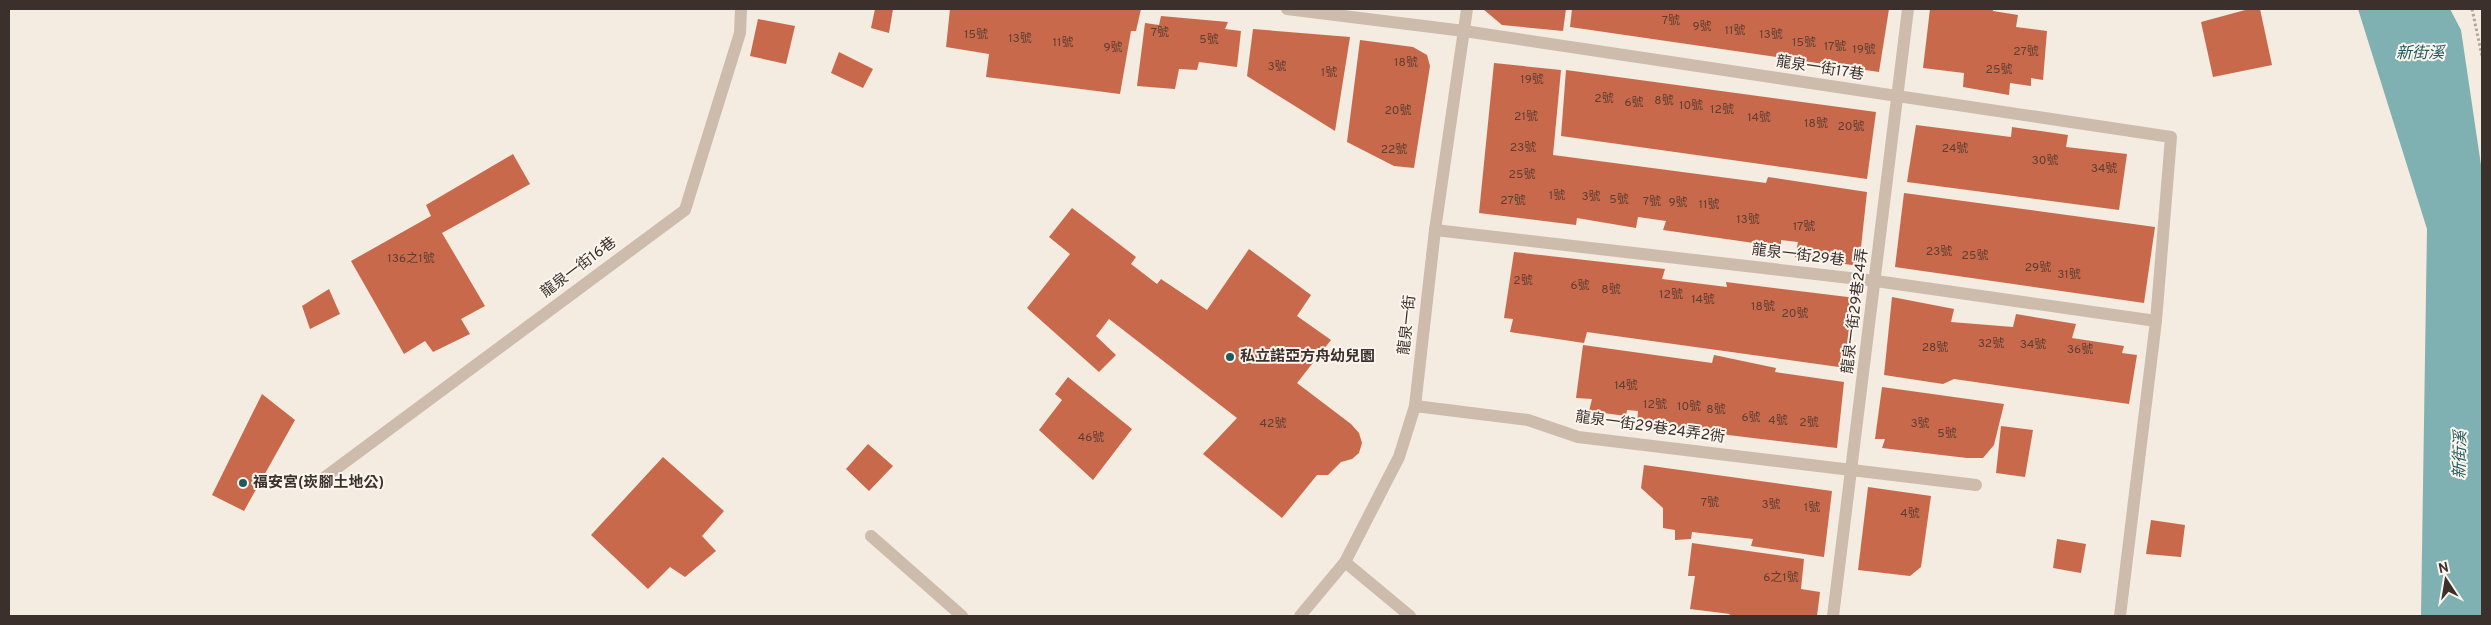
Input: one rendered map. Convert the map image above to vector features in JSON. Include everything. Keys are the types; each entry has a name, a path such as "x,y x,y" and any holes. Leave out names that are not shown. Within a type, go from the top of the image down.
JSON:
{"street":[{"name":"龍泉一街16巷","path":"325,477 685,210 740,33 741,9"},
{"path":"1287,9 1464,31"},
{"name":"龍泉一街","path":"1300,616 1345,562 1399,457 1416,406 1435,230 1467,9"},
{"name":"龍泉一街29巷24弄","path":"1834,616 1899,97 1908,9"},
{"name":"龍泉一街17巷","path":"1464,31 2171,137 2156,321"},
{"name":"龍泉一街29巷","path":"1435,230 1876,281 2156,321"},
{"path":"2120,616 2156,321"},
{"name":"龍泉一街29巷24弄2衖","path":"1416,406 1528,420 1578,437 1976,486"},
{"path":"871,536 962,616"},
{"path":"1345,562 1410,616"}],"path":[{"path":"2472,9 2482,56"}],"water":[{"name":"新街溪","path":"2358,9 2450,9 2461,30 2482,172 2482,616 2421,616 2427,229"}],"building":[{"path":"875,9 893,9 889,33 871,28"},
{"path":"950,9 1141,9 1136,31 1131,31 1120,94 986,77 989,54 946,47"},
{"path":"1483,9 1566,9 1563,31 1502,25"},
{"path":"1572,9 1889,9 1879,72 1570,27"},
{"path":"1930,9 1993,9 1993,11 2018,15 2016,27 2047,31 2043,80 2031,78 2031,86 2010,83 2009,95 1963,87 1964,73 1923,68"},
{"path":"2249,9 2260,9 2272,65 2213,77 2201,22"},
{"path":"1161,16 1228,22 1225,29 1241,31 1237,67 1199,62 1197,70 1179,69 1175,89 1137,86 1145,23 1159,25"},
{"path":"758,19 795,26 786,64 750,56"},
{"path":"1253,29 1350,37 1335,131 1247,76"},
{"path":"1360,40 1413,47 1427,55 1430,66 1414,168 1394,166 1347,142"},
{"path":"839,52 873,69 863,88 831,73"},
{"path":"1494,63 1561,70 1553,155 1766,183 1768,177 1867,192 1859,266 1795,257 1798,242 1781,240 1781,247 1663,230 1666,221 1638,217 1636,228 1577,218 1576,225 1479,213"},
{"path":"1566,70 1876,112 1867,179 1561,136"},
{"path":"1916,125 2011,137 2012,127 2068,135 2066,147 2127,154 2119,210 1907,182"},
{"path":"513,154 530,184 442,233 485,306 461,319 470,334 433,352 425,341 404,354 351,261 431,216 426,205"},
{"path":"1904,193 2155,227 2144,303 1895,267"},
{"name":"私立諾亞方舟幼兒園","path":"1072,208 1136,257 1131,264 1157,284 1161,279 1207,310 1249,249 1311,295 1297,316 1331,340 1297,383 1351,424 1359,433 1362,443 1359,453 1352,459 1341,462 1328,475 1317,475 1282,518 1203,454 1237,418 1109,319 1096,336 1116,355 1099,372 1027,308 1070,254 1049,237"},
{"path":"1514,252 1665,269 1662,279 1727,287 1726,282 1856,298 1846,368 1587,332 1584,343 1510,332 1513,319 1504,318"},
{"path":"329,289 340,314 310,329 302,306"},
{"path":"1892,297 1954,309 1951,322 2013,327 2016,314 2076,324 2072,338 2124,346 2122,353 2137,355 2129,404 1954,379 1943,384 1884,375"},
{"path":"1583,345 1712,363 1714,355 1776,368 1775,372 1844,382 1837,448 1637,424 1638,411 1627,410 1626,416 1589,411 1592,399 1576,398"},
{"path":"1068,377 1132,429 1093,480 1039,430 1062,400 1055,394"},
{"path":"1882,387 2004,404 1994,445 1983,458 1967,458 1882,448 1885,439 1875,439"},
{"path":"262,394 295,420 244,511 212,495"},
{"path":"2001,426 2033,430 2025,477 1996,473"},
{"path":"868,444 893,466 869,491 846,469"},
{"path":"663,457 724,511 702,536 716,551 685,577 670,567 648,589 591,535"},
{"path":"1644,465 1832,491 1824,557 1751,546 1753,539 1692,532 1691,539 1675,540 1675,530 1663,528 1663,508 1641,488"},
{"path":"1868,487 1931,496 1921,567 1910,576 1858,570"},
{"path":"2151,520 2185,525 2181,557 2146,554"},
{"path":"2057,539 2086,544 2081,573 2053,568"},
{"path":"1692,543 1804,559 1801,589 1820,592 1817,616 1729,616 1730,614 1690,609 1695,576 1688,576"}],"place":[{"name":"私立諾亞方舟幼兒園","path":"1230,357"},
{"name":"福安宮(崁腳土地公)","path":"243,483"}]}
